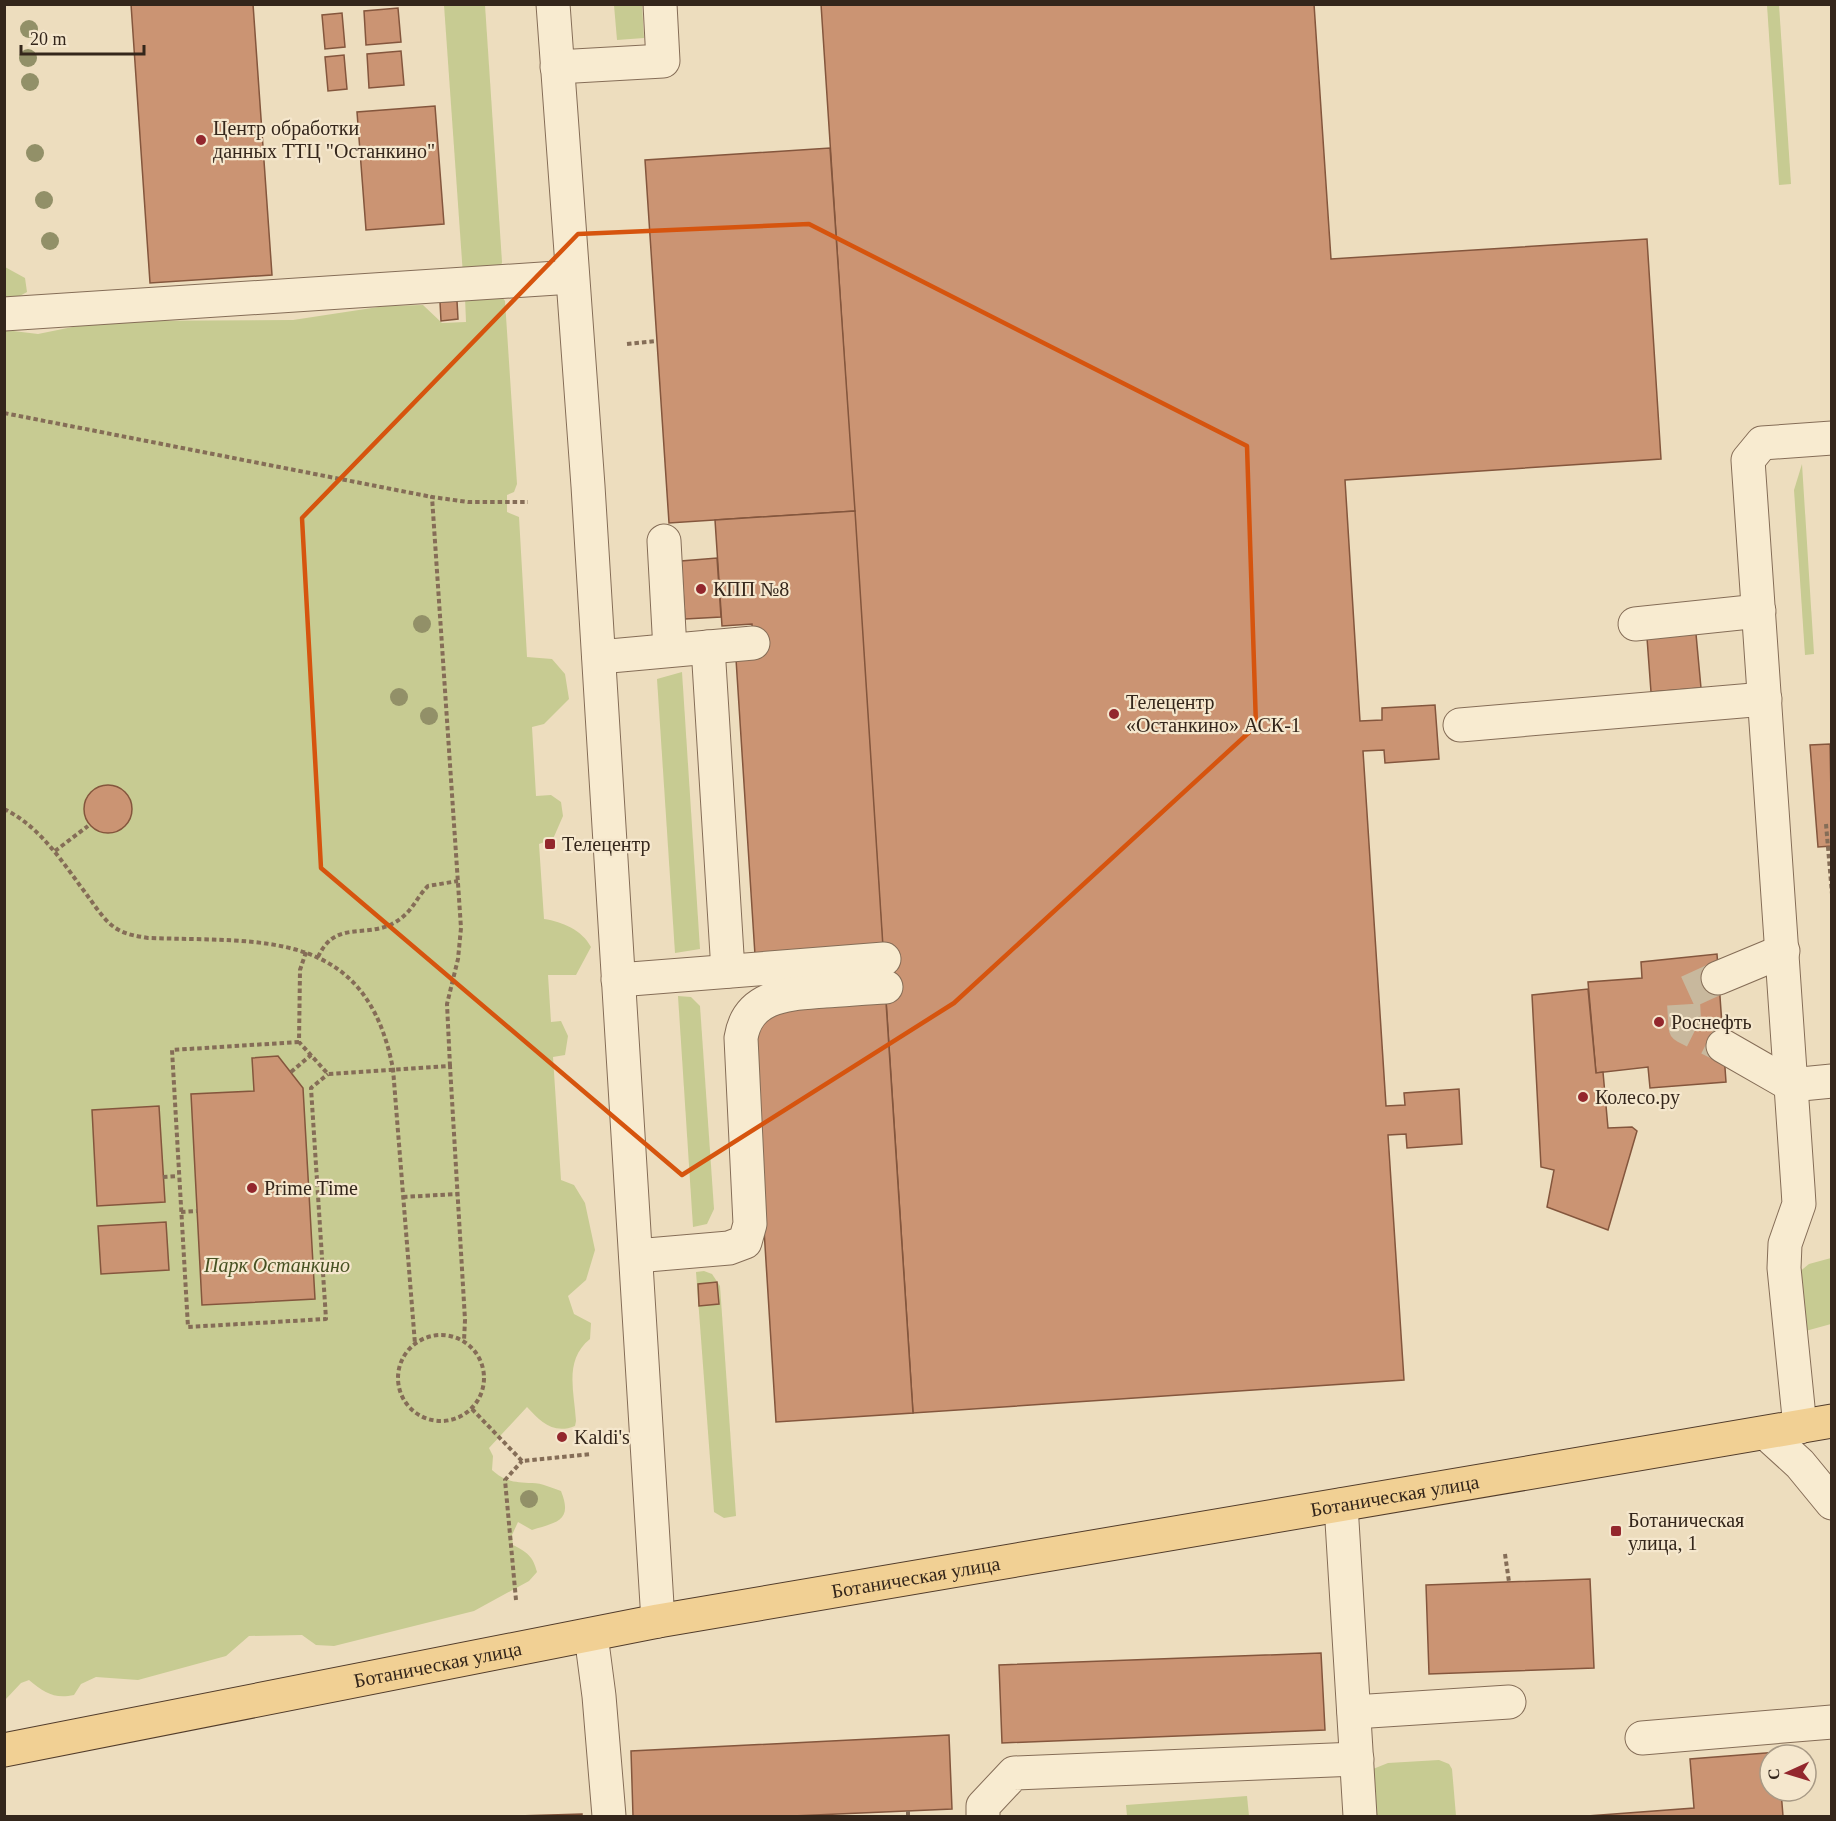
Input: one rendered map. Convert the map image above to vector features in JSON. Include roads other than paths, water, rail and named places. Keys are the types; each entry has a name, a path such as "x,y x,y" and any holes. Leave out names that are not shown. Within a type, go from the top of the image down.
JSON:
{"main road":[{"name":"Ботаническая улица","path":"4,1750 658,1621 1816,1424"}],"street":[{"path":"553,4 598,657 658,1621"},
{"path":"557,68 663,61 660,4"},
{"path":"4,314 572,277"},
{"path":"1816,1424 1784,1268 1785,1244 1799,1204 1748,460 1762,443 1832,438"},
{"path":"664,541 670,650"},
{"path":"1635,624 1759,611"},
{"path":"598,657 753,643"},
{"path":"708,647 728,971"},
{"path":"1460,724 1765,699"},
{"path":"1718,978 1782,951"},
{"path":"618,980 728,971 885,973 780,995 752,1011 742,1027 741,1038 750,1224 745,1242 729,1248 636,1256"},
{"path":"1723,1046 1791,1085 1832,1081"},
{"path":"1766,1433 1800,1464 1832,1503"},
{"path":"1341,1505 1360,1816"},
{"path":"591,1635 599,1696 609,1816"},
{"path":"1354,1712 1509,1702"},
{"path":"1642,1738 1832,1722"},
{"path":"983,1816 983,1806 1014,1773 1357,1759"}],"tunnel":[{"path":"1718,978 1683,994 1685,1027 1723,1046"}],"place":[{"name":"Центр обработки данных ТТЦ \"Останкино\"","path":"201,140"},
{"name":"КПП №8","path":"701,589"},
{"name":"Телецентр «Останкино» АСК-1","path":"1114,714"},
{"name":"Телецентр","path":"550,844"},
{"name":"Роснефть","path":"1659,1022"},
{"name":"Колесо.ру","path":"1583,1097"},
{"name":"Prime Time","path":"252,1188"},
{"name":"Kaldi's","path":"562,1437"},
{"name":"Ботаническая улица, 1","path":"1616,1531"}],"park label":[{"name":"Парк Останкино","path":"277,1265"}]}
